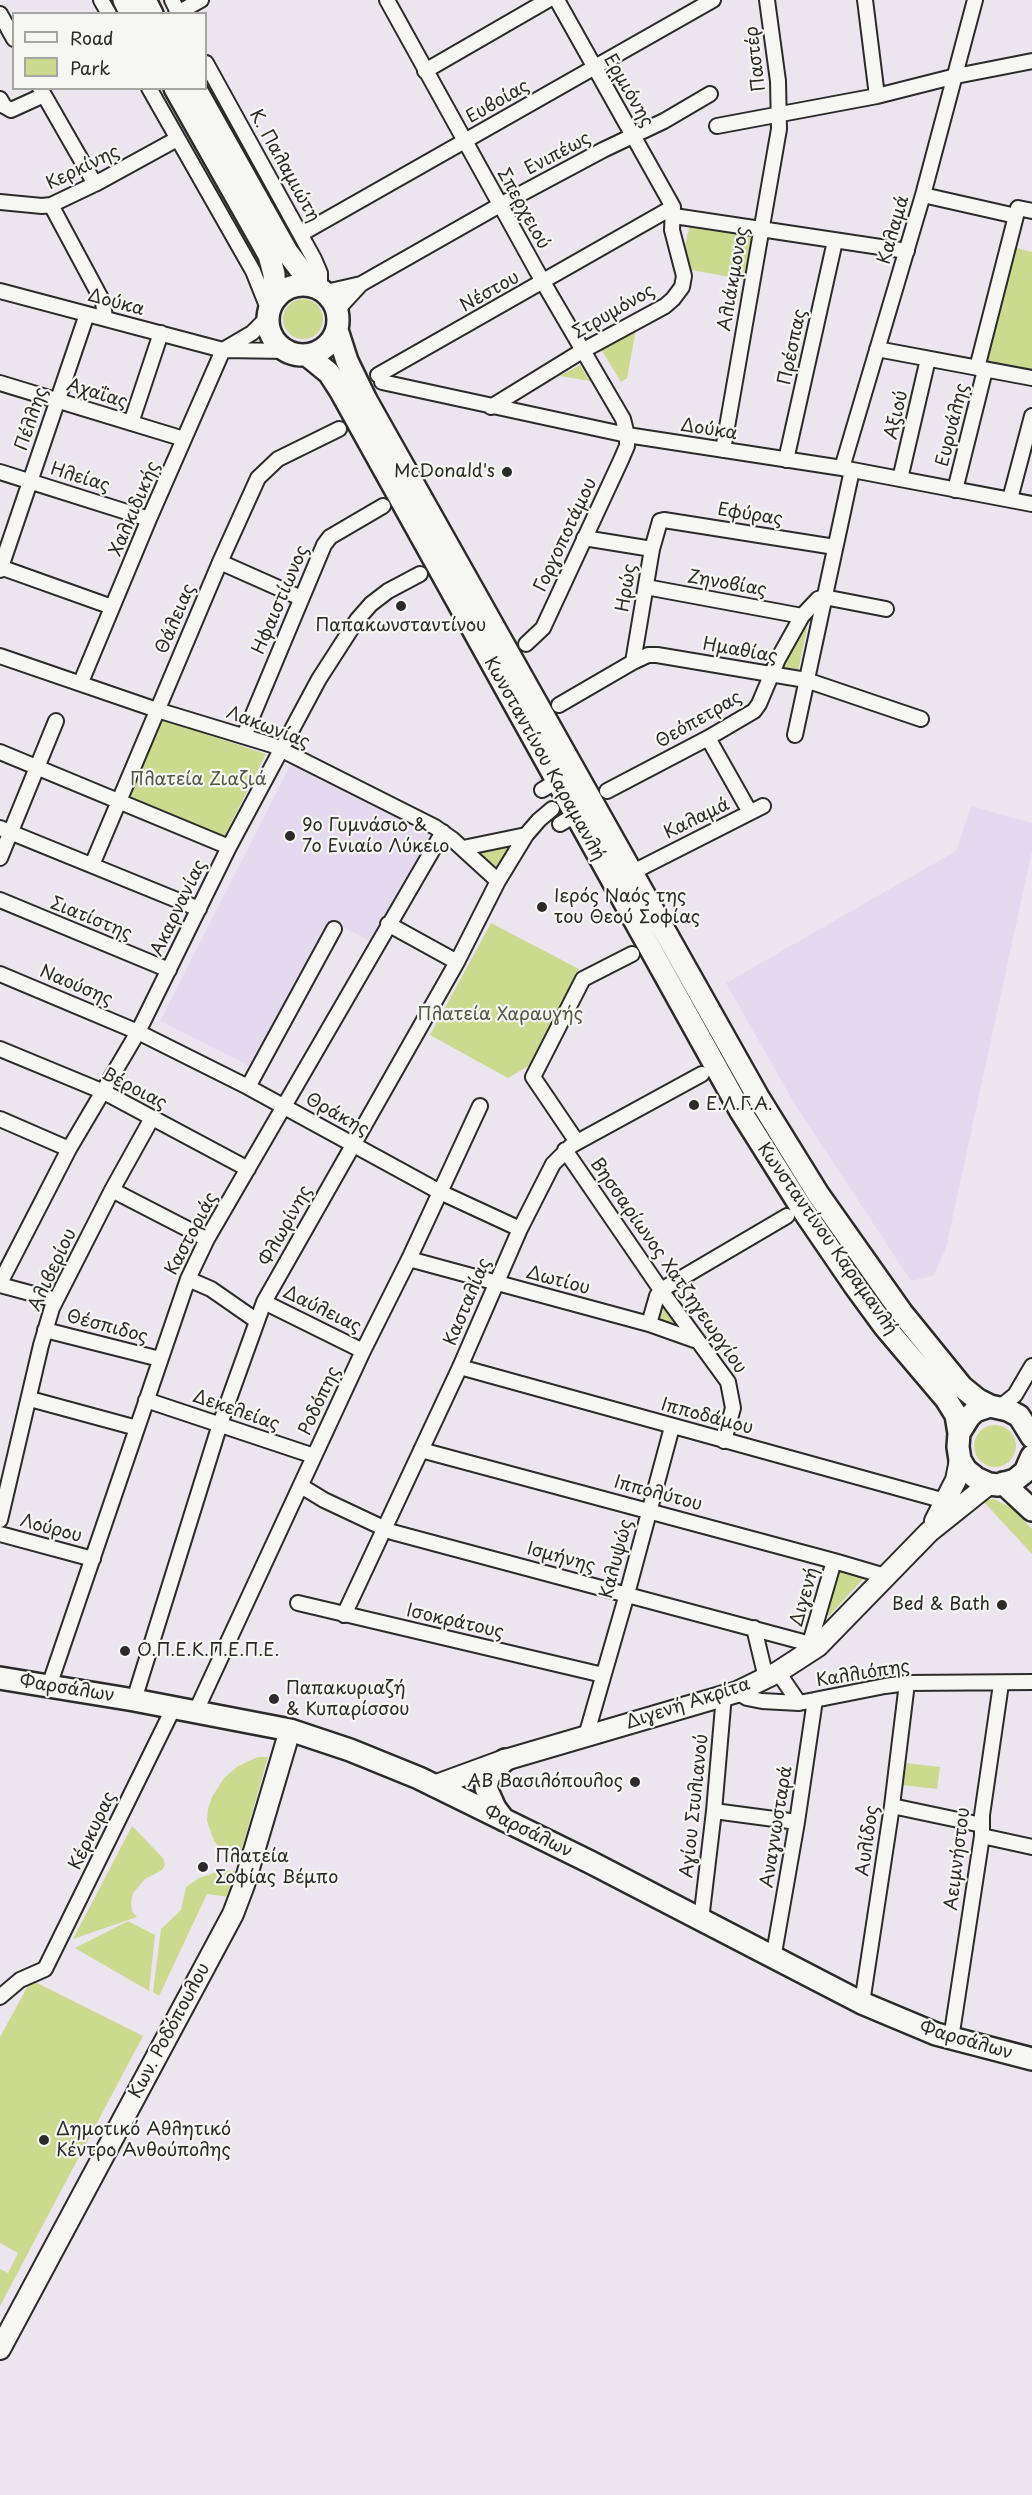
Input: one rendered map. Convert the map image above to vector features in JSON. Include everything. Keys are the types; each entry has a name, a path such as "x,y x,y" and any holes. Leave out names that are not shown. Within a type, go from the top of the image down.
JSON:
{"main road":[{"name":"Κωνσταντίνου Καραμανλή","path":"176,90 268,255 274,274 271,309 273,337 329,373 340,390 568,820 740,1110 801,1207 855,1286 885,1327 946,1399 956,1415 960,1460"},
{"name":"Κωνσταντίνου Καραμανλή","path":"196,90 286,252 332,299 347,361 366,400 639,869 748,1080 818,1194 896,1305 962,1387 978,1400 1012,1412 1028,1429"},
{"path":"271,309 290,287 320,289"},
{"path":"297,353 326,346 337,320"},
{"path":"959,1433 964,1423 975,1411 995,1406"},
{"path":"960,1460 970,1474 996,1484 1032,1510"},
{"name":"Διγενή Ακρίτα","path":"929,1532 956,1480 960,1460"},
{"path":"996,1484 1020,1477 1032,1460"},
{"name":"Διγενή Ακρίτα","path":"434,1786 505,1760 730,1693 772,1675 814,1644 929,1532 996,1484"},
{"name":"Φαρσάλων","path":"0,1678 134,1700 290,1731 350,1750 434,1786 862,2003 918,2028 951,2039 1032,2059"},
{"name":"Κων. Ροδόπουλου","path":"0,2349 233,1914 244,1885 290,1731"},
{"path":"504,1821 486,1788 489,1775 505,1760"}],"street":[{"path":"176,10 201,0"},
{"name":"Σπερχειού","path":"387,0 464,142 623,419 627,435"},
{"path":"425,70 548,0"},
{"name":"Ερμιόνης","path":"557,0 672,207"},
{"name":"Ευβοίας","path":"301,234 593,66 713,0"},
{"name":"Παστέρ","path":"767,0 780,114"},
{"path":"865,0 877,96"},
{"name":"Καλαμά","path":"795,735 835,547 847,469 877,349 923,195 975,0"},
{"path":"0,14 7,33"},
{"path":"717,126 877,96 956,76 1032,61"},
{"name":"Κ. Παλαμιώτη","path":"207,65 319,269 320,289"},
{"name":"Κωνσταντίνου Καραμανλή","path":"150,90 253,271 271,309"},
{"path":"0,99 11,111 42,92 95,184"},
{"name":"Ενιπέως","path":"320,289 361,284 500,205 664,121 710,94"},
{"name":"Αλιάκμονος","path":"723,450 780,114"},
{"name":"Κερκίνης","path":"0,202 51,205 95,184 177,139"},
{"path":"923,195 1016,216 1018,208 1032,211"},
{"path":"51,205 103,302 105,318"},
{"path":"672,207 761,229 907,251"},
{"name":"Νέστου","path":"380,379 672,207"},
{"name":"Στρυμόνος","path":"491,407 582,351 665,306 679,292 684,276 672,230 672,207"},
{"name":"Ευρυάλης","path":"955,490 1016,216"},
{"name":"Πρέσπας","path":"786,460 835,241"},
{"name":"Ενιπέως","path":"337,320 361,284"},
{"name":"Δούκα","path":"0,291 224,350 297,353"},
{"path":"224,350 252,333 271,309"},
{"name":"Πέλλης","path":"0,568 87,314"},
{"path":"131,423 161,333"},
{"path":"877,349 1032,378"},
{"name":"Χαλκιδικής","path":"81,682 149,519 224,350"},
{"name":"Αξιού","path":"900,479 928,359"},
{"name":"Δούκα","path":"380,379 491,407 627,435 847,469 1032,504"},
{"name":"Αχαΐας","path":"0,383 184,439"},
{"path":"1010,499 1032,416"},
{"name":"Θάλειας","path":"92,865 220,562 255,485 268,466 278,459 339,429"},
{"name":"Γοργοποτάμου","path":"526,644 543,628 621,460 627,446 627,435"},
{"name":"Ηλείας","path":"0,472 149,519"},
{"name":"Ηφαιστίωνος","path":"244,736 324,545 330,537 383,506"},
{"name":"Εφύρας","path":"660,521 835,547"},
{"name":"Ηρώς","path":"633,662 652,549 660,521"},
{"path":"584,538 652,549"},
{"path":"220,562 301,598"},
{"path":"0,568 112,607"},
{"name":"Ακαρνανίας","path":"0,1284 69,1149 138,1032 229,847 319,679 363,613 388,591 420,573"},
{"name":"Ζηνοβίας","path":"646,587 802,616"},
{"path":"824,597 886,609"},
{"name":"Θεόπετρας","path":"607,791 708,738 753,711 759,704 770,675 802,616 812,604 824,597"},
{"name":"Ημαθίας","path":"559,705 648,655 806,680 921,719"},
{"name":"Λακωνίας","path":"0,656 282,750 443,832 498,881"},
{"path":"0,858 5,830 37,768 56,722"},
{"path":"708,738 747,807"},
{"path":"0,752 229,847"},
{"name":"Καλαμά","path":"639,869 763,806"},
{"name":"Φλωρίνης","path":"134,1700 220,1424 264,1302 457,962 498,881 526,836 552,809"},
{"path":"5,830 199,909"},
{"name":"Καστοριάς","path":"49,1686 188,1279 207,1239 443,832"},
{"path":"463,848 526,836"},
{"name":"Σιατίστης","path":"0,900 169,970"},
{"path":"388,924 457,962"},
{"path":"248,1087 334,929"},
{"name":"Βησσαρίωνος Χατζηγεωργίου","path":"632,954 583,979 533,1077 571,1146 661,1290 728,1382 732,1390 734,1408 724,1441"},
{"name":"Ναούσης","path":"0,974 138,1032"},
{"name":"Θράκης","path":"138,1032 248,1087 440,1192 520,1229"},
{"name":"Βέροιας","path":"0,1049 104,1092 248,1168"},
{"name":"Κασταλίας","path":"344,1615 460,1367 520,1229 553,1164 571,1146 702,1074"},
{"name":"Ροδόπης","path":"195,1713 480,1106"},
{"name":"Αλιβερίου","path":"0,1520 45,1330 56,1300 152,1118"},
{"path":"0,1119 69,1149"},
{"path":"112,1190 207,1239"},
{"path":"649,1324 661,1290 787,1216"},
{"name":"Δωτίου","path":"409,1259 649,1324 697,1341"},
{"path":"188,1279 211,1289 257,1321"},
{"path":"0,1284 56,1300"},
{"name":"Δαύλειας","path":"264,1302 363,1351"},
{"name":"Θέσπιδος","path":"45,1330 160,1359"},
{"path":"995,1406 1015,1395 1032,1366"},
{"name":"Ιπποδάμου","path":"460,1367 945,1501"},
{"path":"1023,1382 1019,1406 1028,1429"},
{"path":"30,1399 136,1428"},
{"name":"Δεκελείας","path":"146,1400 314,1456"},
{"name":"Καλυψώς","path":"586,1736 672,1427"},
{"name":"Ιππολύτου","path":"421,1450 649,1510 885,1576"},
{"name":"Ισμήνης","path":"301,1486 383,1529 814,1644"},
{"name":"Λούρου","path":"0,1534 93,1559"},
{"name":"Διγενή","path":"814,1644 834,1561"},
{"name":"Ισοκράτους","path":"298,1603 603,1675"},
{"path":"754,1628 772,1675 799,1703"},
{"name":"Καλλιόπης","path":"730,1693 762,1701 799,1703 907,1683 1032,1682"},
{"name":"Αυλίδος","path":"862,2003 892,1806 907,1683"},
{"name":"Αειμνήστου","path":"951,2039 1001,1684"},
{"name":"Αγίου Στυλιανού","path":"701,1920 730,1693"},
{"name":"Αναγνωσταρά","path":"773,1959 798,1822 815,1700"},
{"name":"Κέρκυρας","path":"0,1997 20,1980 45,1969 173,1709"},
{"path":"892,1806 1032,1847"},
{"path":"714,1811 798,1822"}],"shaded area":[{"path":"294,758 433,831 371,942 332,921 253,1068 160,1021"},
{"path":"971,806 1032,823 1032,851 946,1248 933,1276 911,1281 794,1103 726,983 956,851"}],"green space":[{"path":"690,223 755,234 746,280 686,269 684,252"},
{"path":"1013,247 1032,252 1032,369 984,360"},
{"path":"303,299 311,300 317,305 322,311 322,327 317,333 311,338 303,339 295,338 289,333 284,327 283,319 284,311 289,305 295,300"},
{"path":"636,329 627,378 621,382 601,349"},
{"path":"580,365 590,381 560,376"},
{"path":"804,627 807,628 798,672 781,670"},
{"name":"Πλατεία Ζιαζιά","path":"160,719 266,754 223,839 128,801"},
{"path":"511,845 495,870 473,852"},
{"name":"Πλατεία Χαραυγής","path":"491,923 579,969 535,1062 508,1078 430,1035"},
{"path":"663,1305 665,1306 679,1325 659,1320"},
{"path":"995,1425 1003,1426 1010,1431 1015,1438 1015,1454 1010,1461 1003,1466 995,1467 987,1466 980,1461 975,1454 974,1446 975,1438 980,1431 987,1426"},
{"path":"994,1499 1012,1508 1032,1529 1032,1554 983,1501"},
{"path":"841,1568 859,1573 864,1578 829,1616 826,1611"},
{"path":"258,1757 268,1757 239,1859 222,1851 214,1841 207,1821 208,1809 212,1797 224,1778 238,1766"},
{"path":"905,1763 940,1767 937,1789 902,1785"},
{"path":"132,1826 163,1858 165,1865 162,1870 145,1879 133,1893 132,1911 137,1917 73,1939"},
{"path":"220,1871 236,1871 229,1897 207,1894 159,1996 153,1992 161,1929 181,1910 186,1887 199,1878"},
{"path":"128,1921 155,1935 149,1991 75,1948"},
{"name":"Δημοτικό Αθλητικό Κέντρο Ανθούπολης","path":"31,1980 143,2036 0,2306 0,2269 8,2273 18,2253 0,2243 0,2037"}],"place":[{"name":"McDonald's","path":"507,472"},
{"name":"Παπακωνσταντίνου","path":"401,606"},
{"name":"9ο Γυμνάσιο & 7ο Ενιαίο Λύκειο","path":"290,836"},
{"name":"Ιερός Ναός της του Θεού Σοφίας","path":"542,907"},
{"name":"Ε.Λ.Γ.Α.","path":"694,1105"},
{"name":"Bed & Bath","path":"1002,1605"},
{"name":"Ο.Π.Ε.Κ.Π.Ε.Π.Ε.","path":"125,1651"},
{"name":"Παπακυριαζή & Κυπαρίσσου","path":"274,1699"},
{"name":"ΑΒ Βασιλόπουλος","path":"635,1782"},
{"name":"Πλατεία Σοφίας Βέμπο","path":"203,1867"},
{"name":"Δημοτικό Αθλητικό Κέντρο Ανθούπολης","path":"44,2140"}]}
